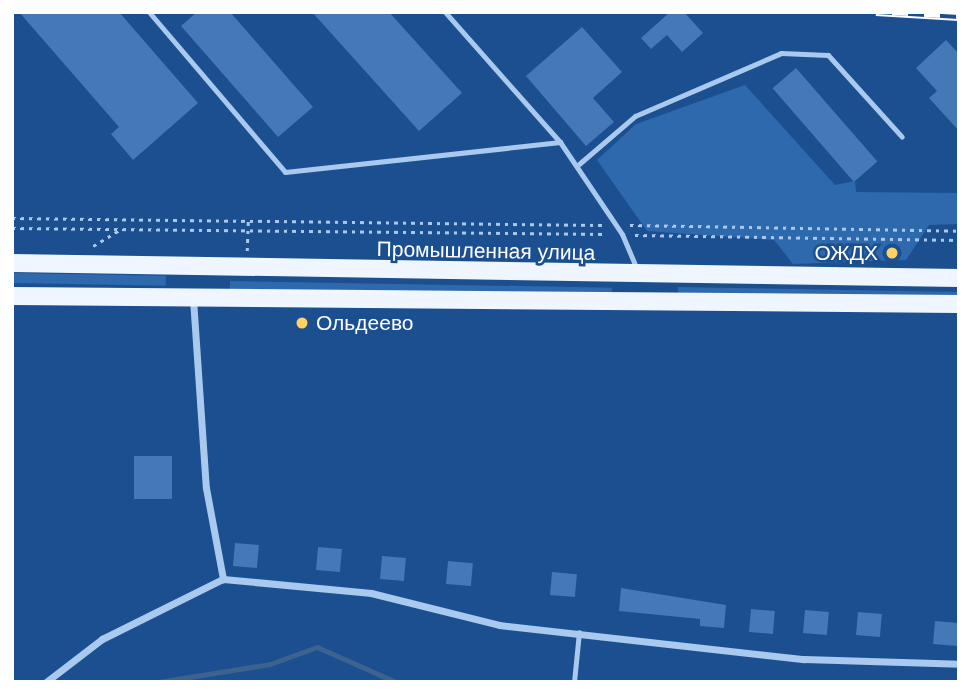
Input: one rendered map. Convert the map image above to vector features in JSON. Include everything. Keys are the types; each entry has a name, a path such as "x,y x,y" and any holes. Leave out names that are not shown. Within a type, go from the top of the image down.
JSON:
{"main road":[{"name":"Промышленная улица","path":"12,263 640,276 959,278"},
{"path":"192,298 194,268"},
{"path":"639,304 640,276"},
{"path":"12,296 639,304 959,304"}],"street":[{"path":"192,298 206,488 223,579"},
{"path":"46,682 102,639 223,579 371,593 499,625 804,659 959,664"}],"lane":[{"path":"149,12 285,172 560,142"},
{"path":"444,12 579,164 622,234 640,276"},
{"path":"579,164 635,116 781,52 828,55 902,137"},
{"path":"574,682 579,632"}],"path":[{"path":"12,218 959,231"},
{"path":"247,246 248,220"},
{"path":"12,228 959,240"},
{"path":"80,247 92,247 122,229"}],"shaded area":[{"path":"745,85 835,185 855,181 856,192 959,193 959,224 929,225 906,260 793,264 774,240 647,231 597,160 636,124"},
{"path":"12,273 166,276 166,286 12,283"},
{"path":"230,281 612,288 612,297 230,290"},
{"path":"678,287 959,292 959,299 678,294"}],"building":[{"path":"19,12 119,12 198,103 133,160 111,134 119,127"},
{"path":"197,12 230,12 313,107 278,137 181,26"},
{"path":"312,12 389,12 462,93 419,131"},
{"path":"670,12 684,12 703,33 682,52 667,35 651,49 641,38"},
{"path":"582,27 622,72 593,98 614,122 586,146 526,76"},
{"path":"946,40 959,54 959,131 929,98 937,91 916,68"},
{"path":"796,68 877,162 854,182 773,88"},
{"path":"134,456 172,456 172,499 134,499"},
{"path":"235,543 259,545 257,568 233,566"},
{"path":"318,547 342,549 340,572 316,570"},
{"path":"382,556 406,558 404,581 380,579"},
{"path":"448,561 473,563 471,586 446,584"},
{"path":"552,572 577,574 575,597 550,595"},
{"path":"621,588 726,605 724,628 700,626 700,619 619,611"},
{"path":"751,609 775,611 773,634 749,632"},
{"path":"805,610 829,612 827,635 803,633"},
{"path":"858,612 882,614 880,637 856,635"},
{"path":"935,621 959,623 957,646 933,644"}],"waterway":[{"path":"158,682 270,664 317,647 396,682"}],"railway":[{"path":"876,12 959,17"}],"place":[{"name":"ОЖДХ","path":"892,253"},
{"name":"Ольдеево","path":"302,323"}]}
